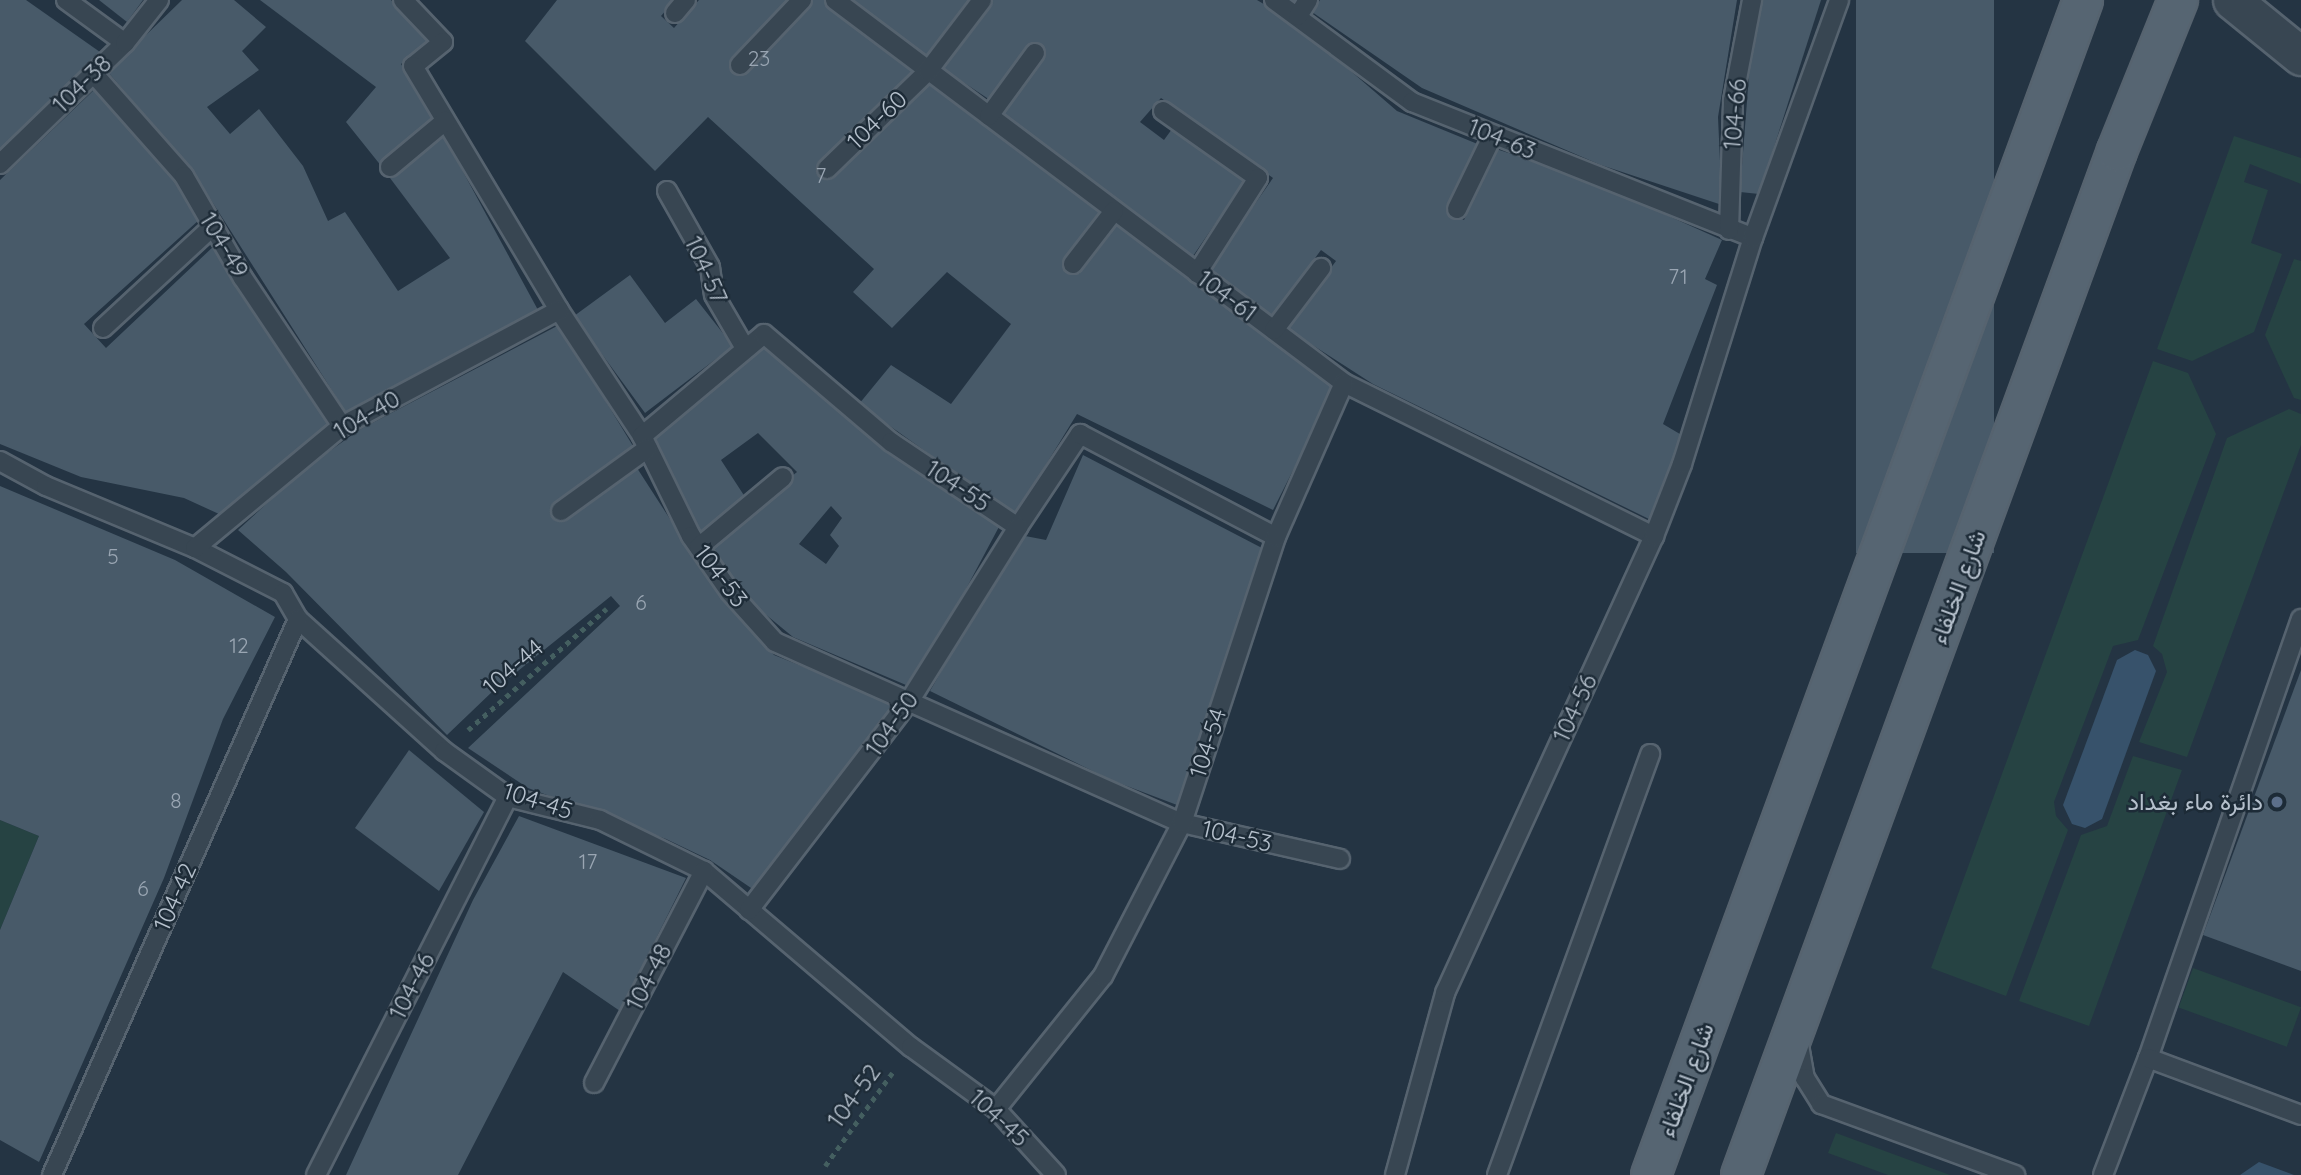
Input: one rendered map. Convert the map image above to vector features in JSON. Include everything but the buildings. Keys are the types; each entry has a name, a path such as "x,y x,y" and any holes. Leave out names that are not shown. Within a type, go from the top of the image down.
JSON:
{"main road":[{"name":"شارع الخلفاء","path":"1651,1175 2082,0"},
{"name":"شارع الخلفاء","path":"1741,1175 2117,151 2178,0"}],"street":[{"path":"2232,0 2301,56"}],"lane":[{"path":"65,0 125,43"},
{"name":"104-38","path":"0,164 125,43 159,0"},
{"name":"104-53","path":"403,0 443,42 413,66 559,310 645,442 699,547 775,642 1182,823 1340,859"},
{"path":"740,65 803,0"},
{"name":"104-61","path":"835,0 1344,383 1654,536"},
{"name":"104-60","path":"827,169 928,71 982,0"},
{"name":"104-63","path":"1274,0 1412,102 1753,238"},
{"path":"1298,16 1308,0"},
{"name":"104-66","path":"1729,230 1733,100 1752,0"},
{"name":"104-56","path":"1395,1175 1445,993 1654,536 1682,464 1753,238 1839,0"},
{"path":"989,117 1035,52"},
{"name":"104-49","path":"93,73 184,176 213,226 342,426"},
{"path":"1163,111 1258,178 1197,273"},
{"path":"390,167 445,121"},
{"path":"1457,209 1493,135"},
{"name":"104-57","path":"667,191 710,267 714,295 745,348"},
{"path":"1073,264 1114,211"},
{"path":"103,328 213,226"},
{"path":"1274,330 1321,268"},
{"name":"104-40","path":"195,548 342,426 559,310"},
{"name":"104-55","path":"561,511 645,442 745,348 764,334 891,442 1018,527"},
{"name":"104-54","path":"996,1109 1103,976 1182,823 1276,537 1344,383"},
{"path":"1018,527 1080,434 1276,537"},
{"name":"104-45","path":"0,461 46,486 195,548 283,593 299,619 444,751 508,797 600,820 704,871 911,1047 996,1109 1056,1175"},
{"path":"699,547 783,477"},
{"name":"104-50","path":"750,910 910,700 1018,527"},
{"name":"104-42","path":"52,1175 299,619"},
{"path":"2103,1175 2148,1058 2301,619"},
{"path":"1497,1175 1650,754"},
{"name":"104-46","path":"316,1175 508,797"},
{"name":"104-48","path":"594,1083 704,871"},
{"path":"1801,1014 1801,1066 1821,1104 1992,1171 2015,1175"},
{"path":"2148,1058 2301,1115"}],"path":[{"name":"104-44","path":"444,751 606,609"},
{"name":"104-52","path":"825,1166 911,1047"}],"green space":[{"path":"2234,136 2301,158 2301,184 2250,164 2244,182 2268,190 2251,243 2282,254 2254,332 2192,361 2157,349"},
{"path":"2294,259 2301,261 2301,400 2294,398 2265,335"},
{"path":"2153,361 2188,373 2216,434 2138,640 2113,646 2054,802 2056,816 2068,830 2006,996 1931,968"},
{"path":"2289,409 2301,414 2301,445 2187,757 2139,742 2167,672 2162,654 2153,646 2227,438"},
{"path":"2133,756 2182,770 2089,1026 2019,1001 2081,835 2107,826"},
{"path":"0,820 39,836 0,930"},
{"path":"2193,968 2301,1007 2287,1047 2179,1007"},
{"path":"1836,1133 1950,1175 1888,1175 1828,1153"}],"water":[{"path":"2135,650 2148,655 2156,671 2102,819 2085,828 2072,824 2063,805 2117,660"},
{"path":"2259,1162 2294,1175 2240,1175"}],"place":[{"name":"دائرة ماء بغداد","path":"2277,802"}]}
